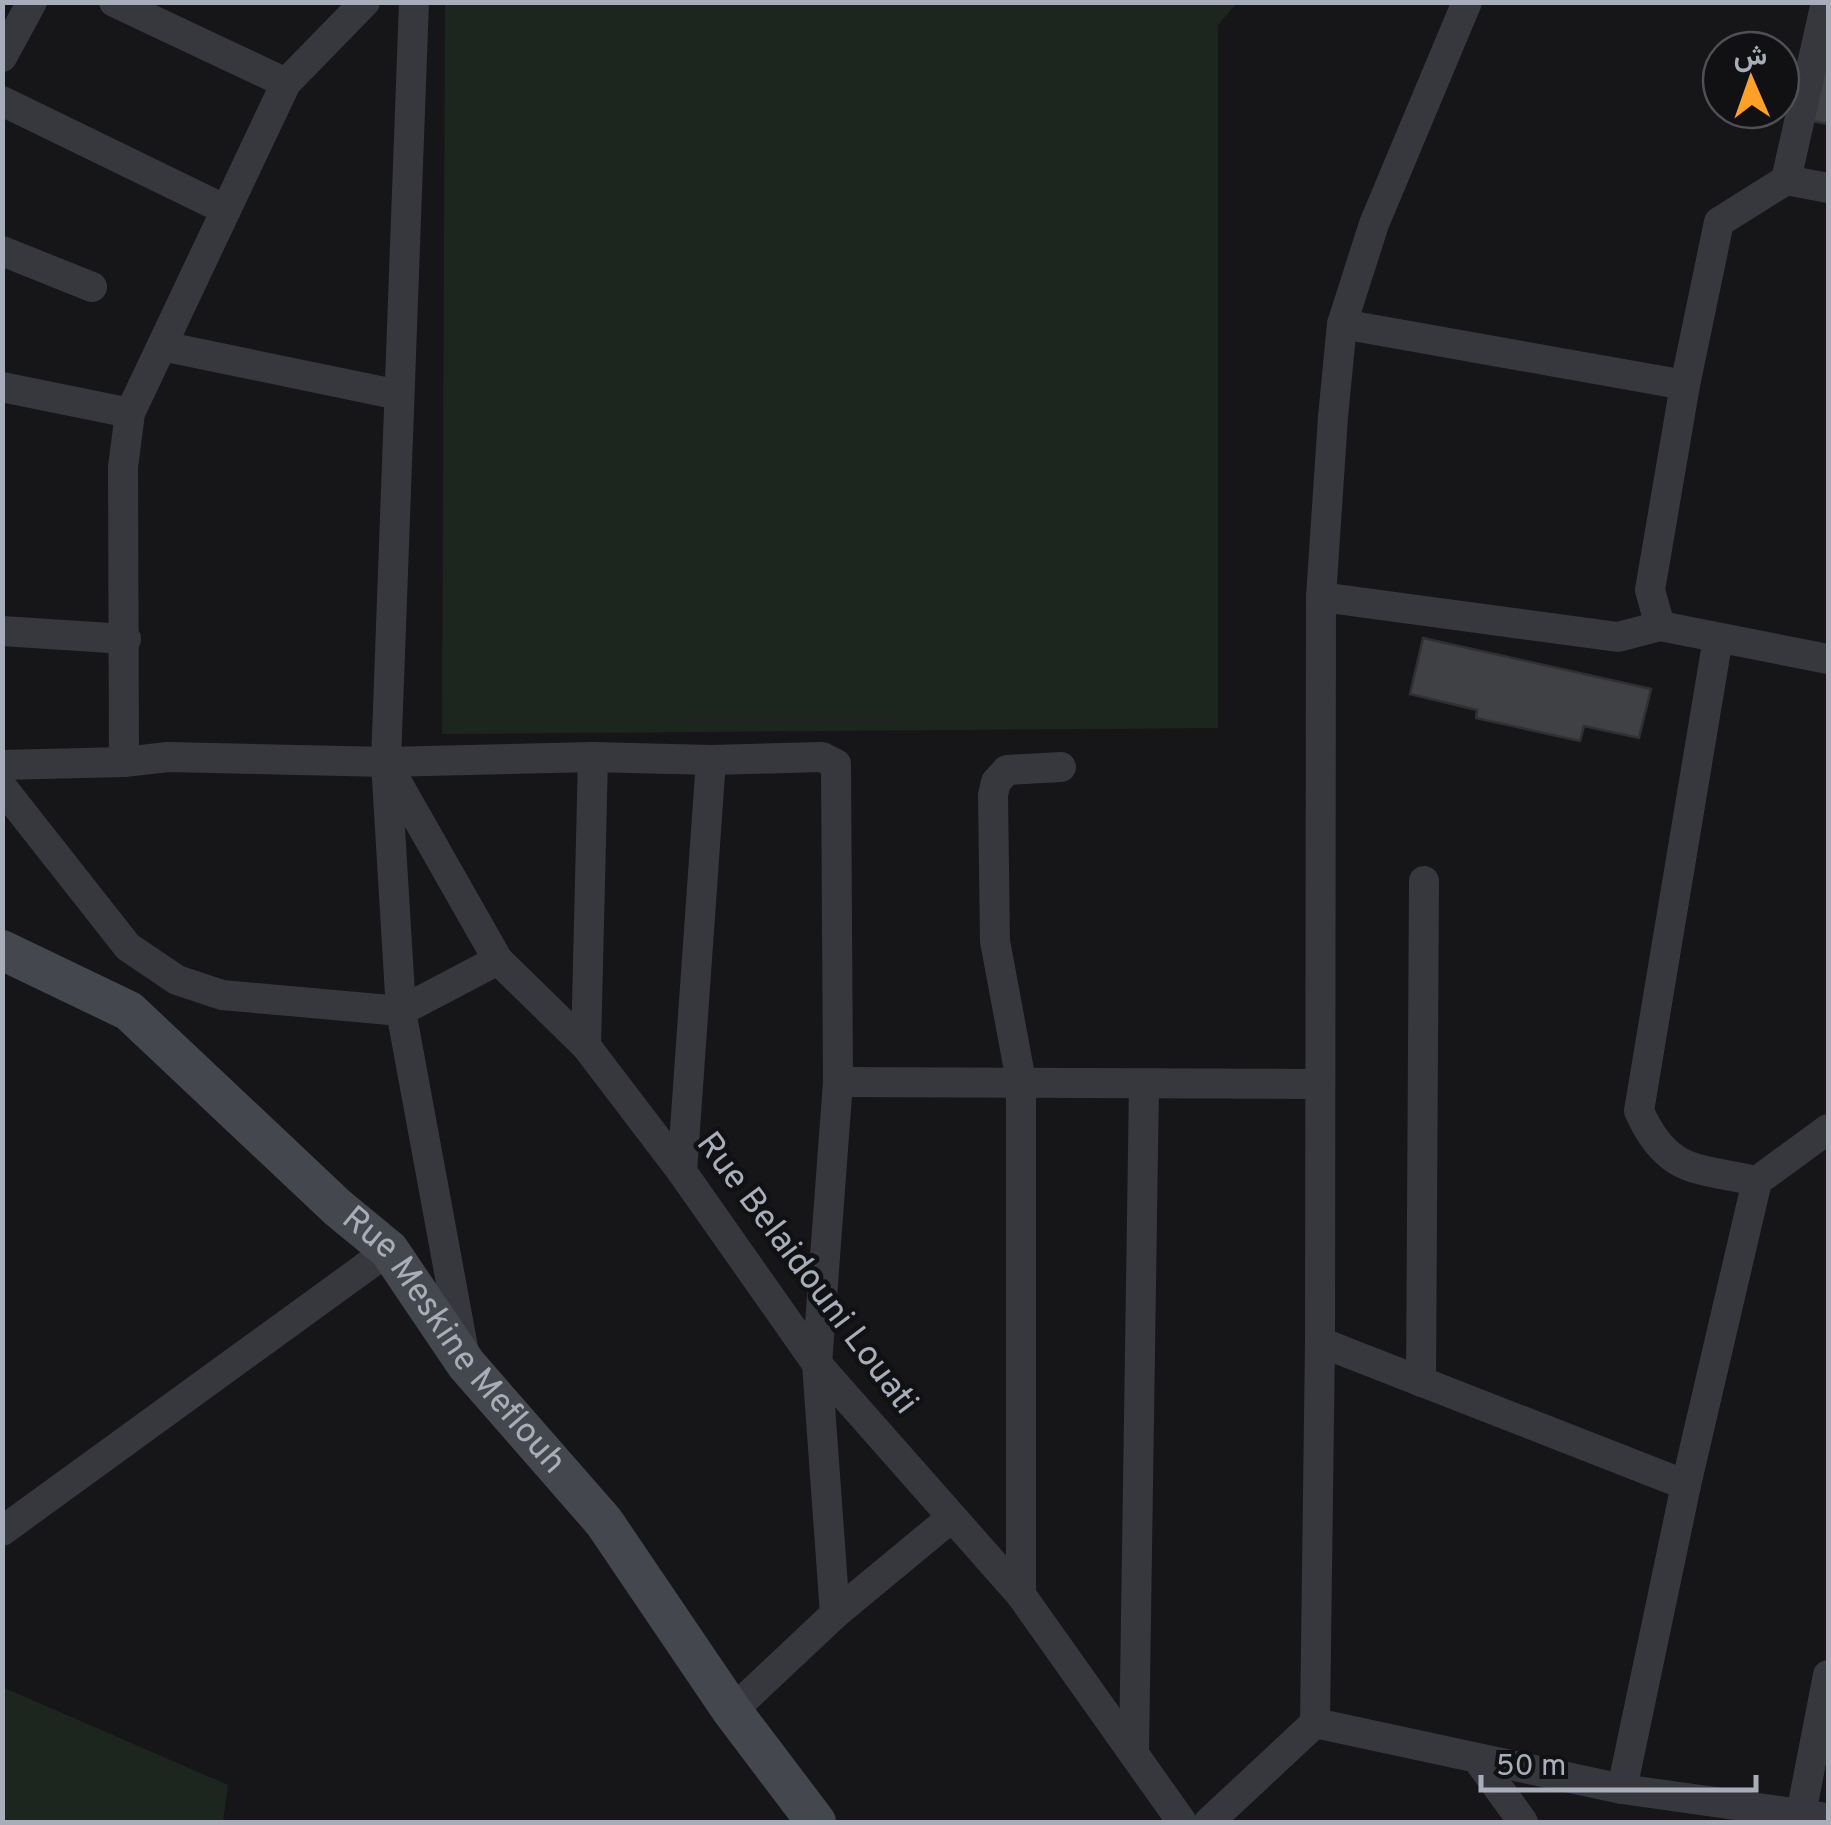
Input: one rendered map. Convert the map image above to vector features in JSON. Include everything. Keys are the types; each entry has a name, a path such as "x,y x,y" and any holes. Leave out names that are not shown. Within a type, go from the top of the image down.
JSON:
{"main road":[{"name":"Rue Meskine Meflouh","path":"2,950 129,1011 338,1208 389,1250 466,1364 604,1522 732,1712 816,1822"}],"street":[{"path":"2,57 32,2"},
{"path":"114,2 286,82"},
{"path":"124,762 123,467 130,412 286,82 365,2"},
{"path":"414,2 386,762 401,1011 466,1364"},
{"path":"1209,1822 1315,1723 1321,597 1342,324 1374,224 1467,2"},
{"path":"1786,180 1826,2"},
{"path":"2,101 226,210"},
{"path":"1660,626 1650,590 1685,384 1720,222 1786,180 1828,188"},
{"path":"2,251 92,286"},
{"path":"1342,324 1685,384"},
{"path":"162,346 399,394"},
{"path":"2,387 130,412"},
{"path":"1321,597 1618,637 1660,626 1828,659"},
{"path":"2,631 126,639"},
{"path":"1718,638 1639,1112 1652,1140 1680,1164 1758,1181"},
{"path":"586,1046 593,756"},
{"path":"2,765 168,757 386,762 593,756 711,760 822,757 836,764 838,1082 817,1364 835,1614"},
{"path":"682,1172 711,760"},
{"name":"Rue Belaidouni Louati","path":"386,762 498,960 586,1046 682,1172 817,1364 1021,1596 1182,1822"},
{"path":"1021,1596 1021,1081 996,941 993,795 996,782 1008,770 1060,766"},
{"path":"2,788 128,947 177,980 222,995 401,1011 498,960"},
{"path":"1421,1382 1424,881"},
{"path":"838,1082 1320,1084"},
{"path":"1134,1751 1144,1084"},
{"path":"1622,1789 1686,1485 1758,1181 1828,1129"},
{"path":"2,1531 389,1250"},
{"path":"1320,1342 1686,1485"},
{"path":"732,1712 835,1614 951,1518"},
{"path":"1315,1723 1622,1789 1815,1816 1828,1675"},
{"path":"1478,1760 1523,1822"}],"shaded area":[{"path":"445,3 1237,3 1218,25 1218,728 442,734"},
{"path":"2,1687 228,1785 223,1822 3,1822"}],"building":[{"path":"1822,66 1828,67 1828,124 1812,121"},
{"path":"1423,638 1651,689 1639,738 1584,726 1580,741 1476,718 1477,710 1410,694"}]}
